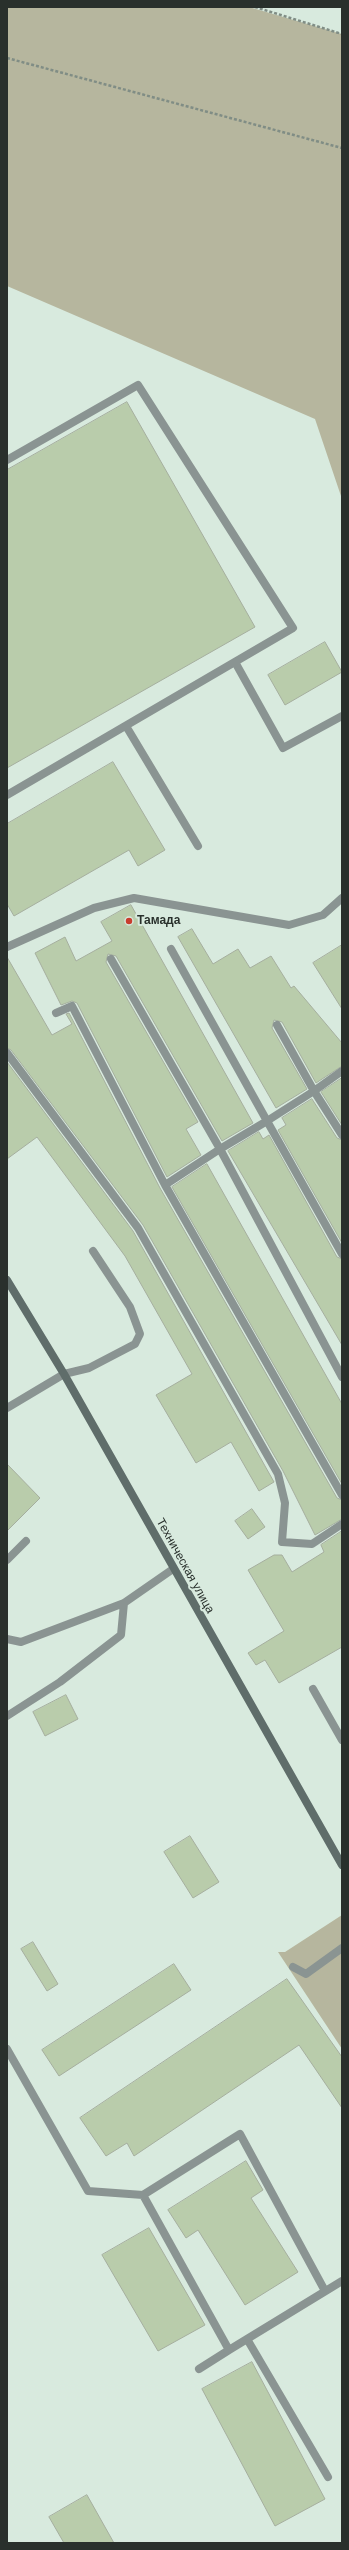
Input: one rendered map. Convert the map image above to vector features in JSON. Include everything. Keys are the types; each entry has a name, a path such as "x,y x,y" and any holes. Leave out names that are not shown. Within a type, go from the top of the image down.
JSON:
{"street":[{"name":"Техническая улица","path":"7,1280 64,1374 173,1569 342,1865"}],"lane":[{"path":"7,460 138,385 293,628 7,795"},
{"path":"235,662 283,748 342,716"},
{"path":"126,726 198,846"},
{"path":"7,946 94,908 134,898 289,925 323,915 342,898"},
{"path":"171,950 342,1254"},
{"path":"111,959 220,1149 342,1378"},
{"path":"56,1013 72,1006 165,1185 342,1495"},
{"path":"277,1025 314,1091 342,1135"},
{"path":"7,1053 138,1228 278,1474 285,1503 282,1542 312,1544 342,1524"},
{"path":"165,1185 314,1091 342,1071"},
{"path":"7,1408 64,1374 89,1368 135,1344 140,1334 130,1307 93,1251"},
{"path":"7,1560 26,1542"},
{"path":"7,1639 22,1642 124,1603 173,1569"},
{"path":"7,1716 60,1682 121,1635 124,1603"},
{"path":"313,1689 342,1740"},
{"path":"293,1967 306,1974 342,1948"},
{"path":"7,2048 88,2191 144,2195 240,2134 325,2291"},
{"path":"144,2195 229,2350"},
{"path":"199,2369 342,2281"},
{"path":"246,2339 328,2477"}],"path":[{"path":"255,7 342,34"},
{"path":"7,58 342,148"}],"green space":[{"path":"7,7 249,7 342,34 342,499 315,419 7,286"},
{"path":"342,1915 342,2049 278,1952 285,1952"}],"building":[{"path":"127,402 255,627 7,768 7,470"},
{"path":"325,642 342,672 285,705 268,675"},
{"path":"113,762 165,850 138,866 129,850 14,916 7,904 7,824"},
{"path":"131,905 253,1123 222,1141 116,956 108,954 106,962 198,1122 186,1129 201,1155 167,1177 77,1003 72,1001 61,1005 35,953 65,937 76,961 112,941 101,922"},
{"path":"192,929 213,964 238,949 250,968 271,956 291,988 294,986 342,1043 342,1066 316,1083 282,1022 274,1020 272,1028 307,1089 276,1108 178,937"},
{"path":"342,945 342,1009 313,963"},
{"path":"7,957 52,1035 72,1024 66,1014 69,1013 160,1188 337,1498 342,1500 342,1519 315,1535 283,1471 143,1225 11,1050 7,1048"},
{"path":"7,1062 133,1231 274,1482 259,1491 231,1442 196,1463 156,1395 192,1374 125,1256 37,1137 7,1159"},
{"path":"342,1078 342,1125 321,1092"},
{"path":"312,1099 337,1138 342,1140 342,1243 278,1130 286,1125 282,1118"},
{"path":"259,1132 263,1139 269,1135 337,1257 342,1259 342,1345 228,1151"},
{"path":"207,1164 342,1404 342,1484 172,1187"},
{"path":"7,1464 40,1498 7,1531"},
{"path":"252,1509 265,1527 248,1539 235,1521"},
{"path":"342,1531 342,1647 279,1683 265,1660 256,1665 248,1653 284,1631 248,1570 274,1555 282,1555 292,1572 324,1552 321,1545"},
{"path":"66,1695 78,1719 45,1736 33,1712"},
{"path":"190,1836 219,1882 193,1898 164,1852"},
{"path":"33,1942 58,1984 47,1991 21,1949"},
{"path":"174,1964 191,1990 59,2076 42,2050"},
{"path":"287,1979 342,2057 342,2108 299,2045 134,2156 127,2143 106,2156 80,2118"},
{"path":"246,2161 263,2190 251,2198 298,2272 245,2305 198,2230 186,2238 168,2210"},
{"path":"149,2228 205,2325 158,2351 102,2255"},
{"path":"252,2362 325,2499 275,2526 202,2389"},
{"path":"87,2495 114,2543 64,2543 49,2517"}],"place":[{"name":"Тамада","path":"129,921"}]}
